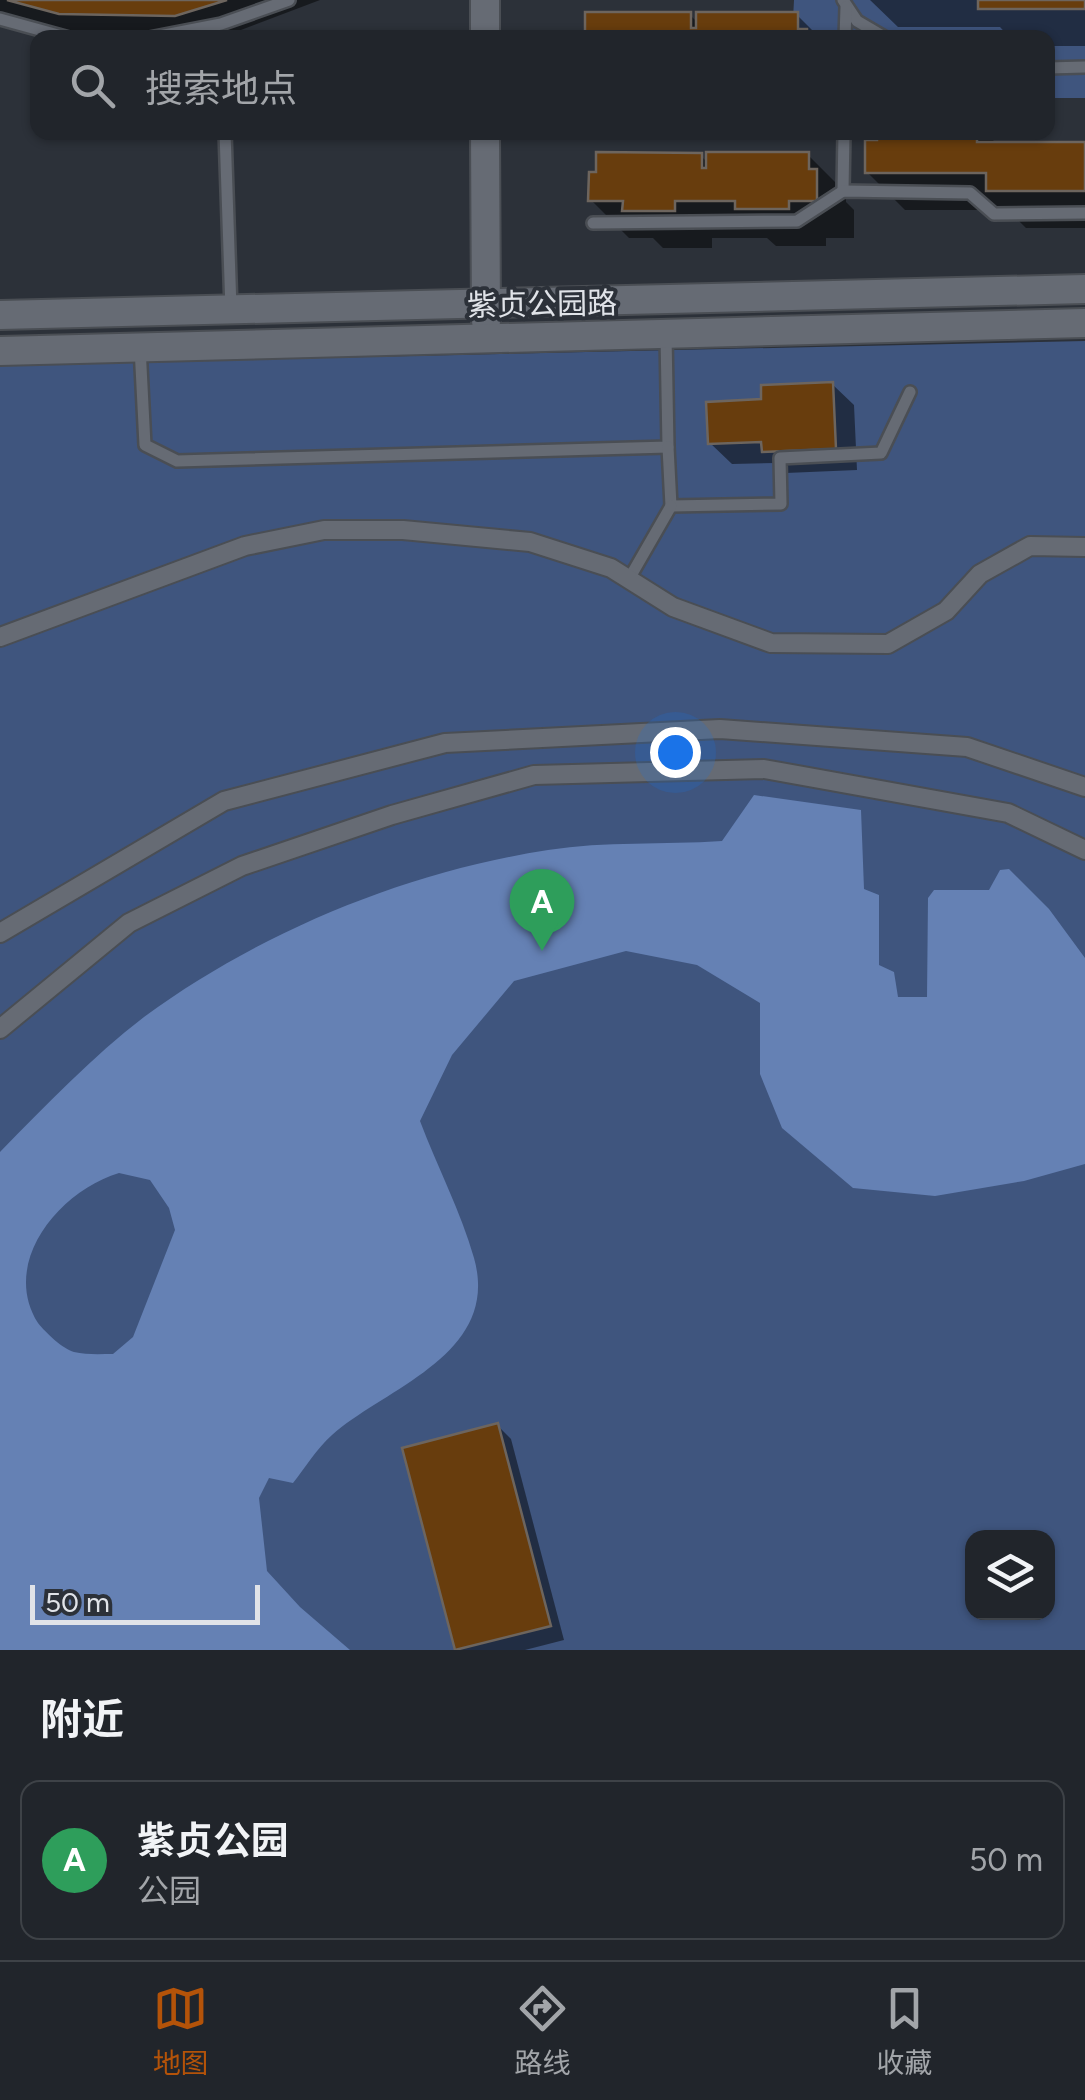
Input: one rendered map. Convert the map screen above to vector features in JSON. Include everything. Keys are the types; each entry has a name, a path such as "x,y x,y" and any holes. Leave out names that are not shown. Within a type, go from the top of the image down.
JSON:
{"street":[{"path":"485,0 485,30"},
{"path":"485,140 486,338"},
{"name":"紫贞公园路","path":"0,314 1085,289"},
{"name":"紫贞公园路","path":"0,350 1085,323"},
{"path":"0,637 245,546 324,530 404,530 530,542 611,568 673,607 771,642 888,644 946,612 980,574 1030,546 1085,547"},
{"path":"0,933 224,801 445,743 720,729 966,748 1085,787"},
{"path":"0,1029 129,923 242,866 392,815 534,776 764,769 1008,813 1085,850"}],"lane":[{"path":"224,30 288,0"},
{"path":"844,3 845,30"},
{"path":"844,3 857,22 872,30"},
{"path":"0,19 40,30"},
{"path":"1055,68 1085,67"},
{"path":"225,140 231,309"},
{"path":"843,191 844,140"},
{"path":"593,223 797,221 843,191 970,193 994,214 1085,214"},
{"path":"629,579 671,506 666,334"},
{"path":"140,347 145,445 176,460 668,447"},
{"path":"671,506 781,504 780,458 881,453 910,392"}],"shaded area":[{"path":"794,0 1085,0 1085,98 1055,98 1055,30 792,30"},
{"path":"1085,341 1085,1650 0,1650 0,365"},
{"path":"754,795 861,810 864,889 879,895 879,965 894,972 898,997 927,997 928,898 934,890 989,890 1000,870 1009,869 1049,909 1085,958 1085,1164 1024,1181 935,1196 853,1188 782,1128 760,1074 760,1003 697,965 626,951 514,981 452,1055 420,1121 474,1258 478,1291 471,1319 455,1344 434,1364 332,1435 293,1483 269,1478 259,1498 267,1571 300,1607 350,1650 0,1650 0,1152 88,1065 144,1017 236,958 336,910 441,873 548,850 722,841","holes":["119,1173 150,1180 169,1208 175,1230 133,1337 113,1354 70,1350 38,1323 28,1300 26,1277 31,1254 57,1213 97,1182"]}],"building":[{"path":"7,0 227,0 175,16 59,14"},
{"path":"978,0 1085,0 1085,9 978,9"},
{"path":"585,12 691,12 691,28 696,28 696,12 798,12 798,29 807,29 807,30 585,30"},
{"path":"865,140 1085,142 1085,191 986,191 986,173 865,173"},
{"path":"596,152 702,153 702,168 706,168 706,152 809,152 809,169 817,169 817,201 789,201 789,209 735,209 735,201 675,201 675,211 622,211 623,201 588,201 589,172 596,172"},
{"path":"833,382 836,449 762,452 761,442 708,444 706,402 761,399 761,385"},
{"path":"498,1423 551,1626 455,1650 402,1448"}],"place":[{"name":"紫贞公园","path":"542,951"}]}
